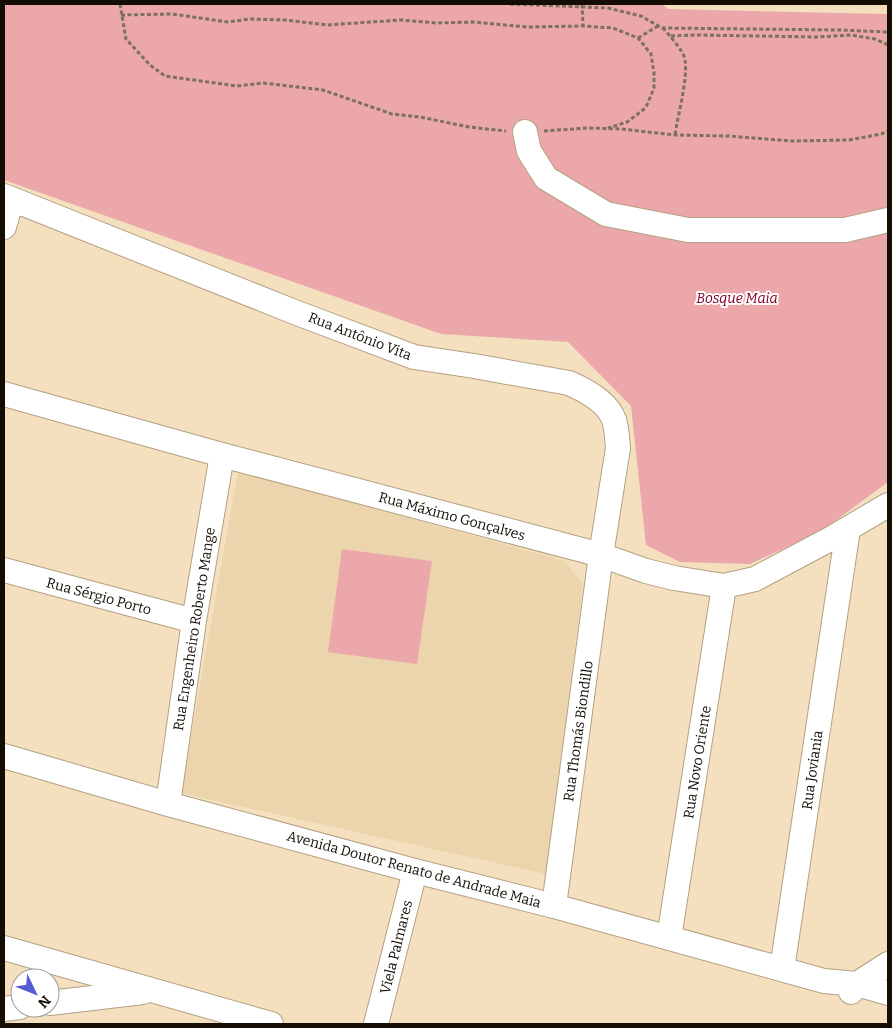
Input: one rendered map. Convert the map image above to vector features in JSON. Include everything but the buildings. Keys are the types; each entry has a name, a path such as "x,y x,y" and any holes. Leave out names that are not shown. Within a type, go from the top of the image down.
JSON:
{"street":[{"path":"527,141 546,178 606,214 688,230 845,230 888,220"},
{"path":"4,227 8,198"},
{"name":"Rua Antônio Vita","path":"8,198 414,357 569,383 580,388 609,410 617,433 618,448 602,555"},
{"name":"Rua Máximo Gonçalves","path":"4,394 222,455 602,555 646,571 674,578 724,586 755,579 820,545 888,505"},
{"name":"Rua Engenheiro Roberto Mange","path":"168,804 194,621 222,455"},
{"name":"Rua Joviania","path":"782,969 848,529"},
{"path":"820,545 842,571"},
{"name":"Rua Thomás Biondillo","path":"554,906 602,555"},
{"name":"Rua Sérgio Porto","path":"4,570 194,621"},
{"name":"Rua Novo Oriente","path":"669,938 724,586"},
{"name":"Avenida Doutor Renato de Andrade Maia","path":"4,756 168,804 415,871 554,906 824,980 853,989 888,1004"},
{"name":"Viela Palmares","path":"376,1024 415,871"},
{"path":"4,948 271,1024"},
{"path":"853,989 888,964"},
{"name":"Avenida Doutor Renato de Andrade Maia","path":"853,989 888,993"},
{"path":"60,1002 152,991"}],"path":[{"path":"120,4 126,39 150,66 165,76 237,86 263,83 323,90 392,114 420,117 527,141 588,128 792,141 849,140 888,131"},
{"path":"510,4 582,5 608,8 641,16 661,27 671,36 685,59 685,78 675,135"},
{"path":"582,5 582,26"},
{"path":"121,15 172,14 228,22 250,19 285,20 328,25 401,20 437,23 473,22 527,27 582,26 613,28 638,38 651,54 654,88 643,110 627,122 605,129"},
{"path":"638,38 661,27 888,32"},
{"path":"671,36 818,37 851,35 875,39 888,45"}],"shaded area":[{"path":"238,471 564,561 583,584 546,874 181,793"}],"green space":[{"name":"Bosque Maia","path":"4,4 662,4 668,9 888,14 888,482 820,532 750,564 680,562 646,545 631,406 568,342 441,334 4,180"},
{"path":"342,549 432,561 417,664 328,652"}]}
